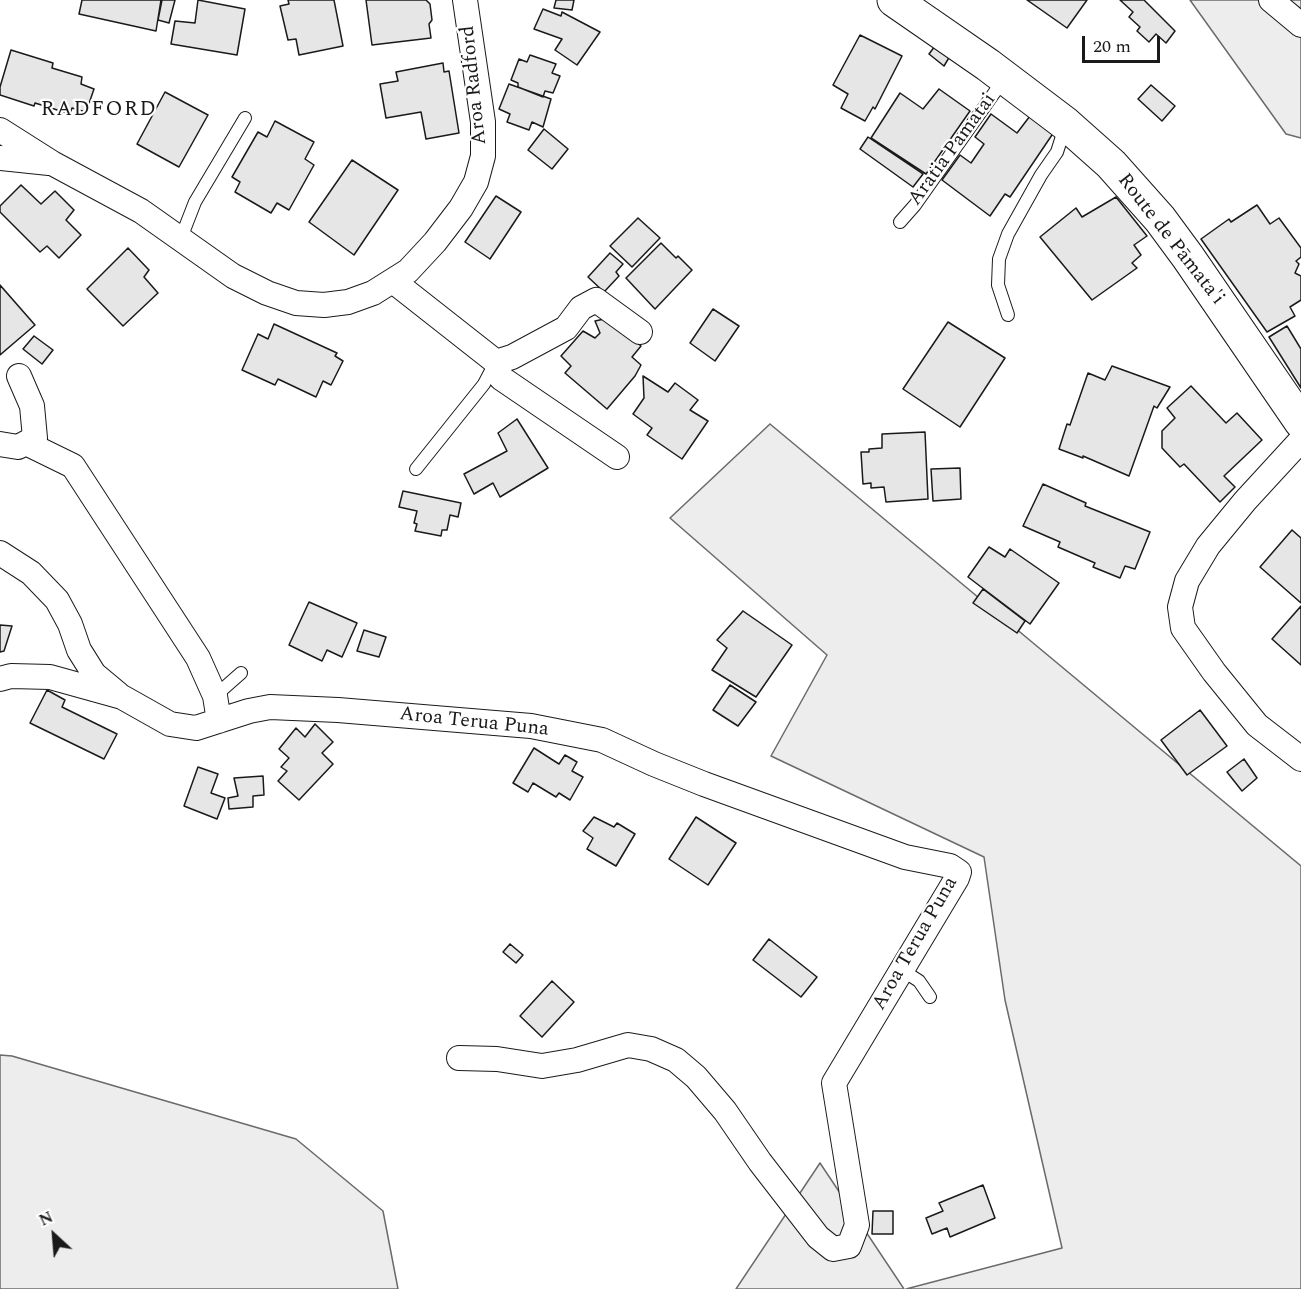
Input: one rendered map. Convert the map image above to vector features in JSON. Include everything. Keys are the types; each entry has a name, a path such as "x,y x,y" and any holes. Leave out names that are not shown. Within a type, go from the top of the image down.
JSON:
{"main road":[{"name":"Route de Pāmata'i","path":"894,0 1066,124 1111,164 1160,219 1188,257 1301,422"}],"street":[{"name":"Aroa Radford","path":"0,129 51,163 115,195 181,238 233,276 267,293 296,303 324,305 348,302 373,293 408,271 435,242 476,182 483,156 483,122 465,0"},
{"path":"1271,0 1301,25"},
{"name":"Aroa Radford","path":"0,158 51,163"},
{"path":"393,281 496,362 501,378 617,457"},
{"path":"496,362 512,357 566,328 581,308 596,300 639,332"},
{"path":"0,444 18,447 35,438 32,406 19,376"},
{"path":"1301,440 1245,501 1208,546 1187,581 1180,607 1183,628 1214,672 1257,725 1301,759"},
{"path":"26,443 73,466 198,658 215,696 219,721"},
{"name":"Aroa Terua Puna","path":"0,553 31,573 57,600 79,650 94,674 122,697 170,724 196,728 249,711 270,707 338,710 531,726 602,740 674,772 905,857 950,866 959,872 834,1083 857,1226 849,1246 833,1249 818,1238 760,1162 725,1111 696,1077 676,1060 651,1049 628,1046 577,1060 542,1066 497,1059 459,1058"},
{"name":"Aroa Terua Puna","path":"0,679 11,676 50,677 122,697"}],"lane":[{"name":"Aratia Pamatai","path":"900,222 1004,78"},
{"path":"181,238 195,202 245,118"},
{"path":"1008,315 998,285 999,259 1008,234 1041,175 1057,152 1066,124"},
{"path":"416,469 484,384 496,362"},
{"path":"215,696 242,673"},
{"path":"902,970 919,981 930,997"}],"shaded area":[{"path":"1190,0 1301,0 1301,138 1286,134"},
{"path":"770,424 1301,866 1301,1289 906,1289 1062,1248 1005,1000 984,857 771,756 827,655 670,518"},
{"path":"0,1055 12,1056 296,1139 383,1211 398,1289 0,1289"},
{"path":"820,1163 904,1289 736,1289"}],"building":[{"path":"82,0 161,0 156,31 79,14"},
{"path":"162,0 175,0 169,23 158,20"},
{"path":"198,0 245,9 237,55 171,44 175,21 195,23"},
{"path":"288,0 334,0 343,46 299,55 296,39 288,40 280,6 289,4"},
{"path":"366,0 426,0 430,4 431,38 372,45"},
{"path":"556,0 574,0 572,10 554,8"},
{"path":"1027,0 1087,0 1067,28"},
{"path":"1120,0 1144,0 1175,31 1166,43 1156,34 1149,42 1137,31 1140,27 1129,17 1133,12"},
{"path":"543,9 561,16 562,12 600,32 577,65 555,50 562,39 534,29"},
{"path":"860,35 902,56 875,109 873,107 865,121 841,108 848,94 833,85"},
{"path":"935,46 950,56 944,66 929,54"},
{"path":"11,50 53,63 52,68 82,77 81,84 94,89 86,112 72,108 70,114 0,95 0,87"},
{"path":"530,55 556,64 552,73 560,76 553,93 545,91 543,97 518,87 518,83 511,80 519,59 527,62"},
{"path":"443,63 444,72 449,71 459,133 426,139 421,112 386,118 380,84 398,81 396,72"},
{"path":"509,84 551,99 543,127 532,122 529,130 507,122 510,114 499,109"},
{"path":"1151,85 1175,106 1162,121 1138,99"},
{"path":"939,89 970,111 926,174 871,138 900,93 923,109"},
{"path":"165,92 208,115 179,167 137,144"},
{"path":"991,114 1017,133 1030,116 1054,132 1010,197 1005,194 990,216 942,180 960,155 971,163 984,144 975,137"},
{"path":"275,121 314,142 305,159 314,165 289,210 277,203 271,213 235,192 240,182 232,177 258,132 267,137"},
{"path":"544,129 568,149 552,169 528,150"},
{"path":"868,137 923,174 913,187 860,149"},
{"path":"352,160 398,190 354,255 309,222"},
{"path":"21,185 41,204 55,191 74,210 66,220 81,235 59,258 47,246 40,252 0,212 0,206"},
{"path":"496,196 521,212 490,259 465,242"},
{"path":"1116,197 1147,236 1134,245 1141,255 1132,263 1137,268 1092,300 1040,237 1076,208 1082,217"},
{"path":"1257,205 1270,224 1279,218 1301,248 1301,257 1296,261 1299,264 1295,273 1301,276 1301,300 1290,307 1295,316 1267,332 1201,239 1229,219 1231,222"},
{"path":"638,218 660,238 632,267 610,246"},
{"path":"661,243 692,270 655,309 626,278"},
{"path":"128,248 149,270 144,277 158,293 123,326 87,289"},
{"path":"610,253 623,264 616,272 619,276 604,292 588,277"},
{"path":"0,285 35,325 0,355"},
{"path":"713,309 739,326 715,361 690,343"},
{"path":"609,318 641,346 632,357 641,365 635,376 607,409 565,373 571,366 561,356 583,331 595,338 600,333 595,321"},
{"path":"948,322 1005,358 960,427 903,389"},
{"path":"274,324 337,353 335,356 343,361 331,385 323,381 316,397 278,379 275,385 242,370 258,334 268,339"},
{"path":"1287,326 1301,349 1301,388 1269,337"},
{"path":"34,336 53,350 42,364 23,349"},
{"path":"1112,366 1170,387 1157,408 1154,406 1129,476 1083,456 1083,458 1059,449 1088,373 1105,380"},
{"path":"643,376 668,392 675,383 698,400 690,410 708,421 682,459 647,435 652,428 633,414 644,398"},
{"path":"1191,386 1226,423 1237,413 1262,440 1224,476 1235,487 1220,502 1184,464 1180,467 1162,448 1162,431 1175,418 1167,408"},
{"path":"517,419 548,468 500,497 493,483 474,494 464,474 507,451 498,433"},
{"path":"925,432 928,499 886,502 884,487 871,488 871,483 863,484 861,452 882,448 882,434"},
{"path":"960,468 961,499 933,501 931,469"},
{"path":"1043,484 1086,503 1085,506 1150,532 1135,569 1125,566 1120,578 1093,567 1095,563 1058,547 1060,542 1023,526"},
{"path":"403,491 461,503 458,517 450,515 447,530 442,530 441,536 415,531 417,511 399,507"},
{"path":"1292,530 1301,538 1301,603 1260,567"},
{"path":"989,547 1005,557 1010,549 1059,583 1030,624 968,577"},
{"path":"983,589 1025,621 1017,633 973,603"},
{"path":"309,602 357,623 342,657 327,650 322,661 289,645"},
{"path":"1301,606 1301,665 1272,639"},
{"path":"743,611 792,645 756,697 712,670 727,648 717,640"},
{"path":"0,625 12,626 4,651 0,652"},
{"path":"364,630 386,637 379,657 357,651"},
{"path":"730,685 756,702 738,726 713,710"},
{"path":"47,690 65,700 62,707 117,734 104,759 30,723"},
{"path":"1200,710 1227,746 1187,775 1161,740"},
{"path":"315,724 333,742 322,753 333,764 299,800 278,781 287,771 281,767 289,758 279,749 296,728 305,737"},
{"path":"534,748 559,764 565,755 577,762 572,771 583,777 570,800 559,793 556,797 533,783 528,792 513,783"},
{"path":"1244,759 1257,778 1242,791 1227,772"},
{"path":"198,767 218,774 211,793 225,798 217,819 184,806"},
{"path":"263,776 264,795 253,796 253,807 229,809 228,798 238,796 234,778"},
{"path":"594,817 614,827 617,823 635,834 616,866 587,849 593,838 583,831"},
{"path":"696,817 736,843 708,885 669,859"},
{"path":"769,939 817,977 801,997 753,960"},
{"path":"510,944 523,955 516,963 503,952"},
{"path":"552,981 574,1002 542,1037 520,1016"},
{"path":"983,1185 995,1218 950,1237 947,1228 932,1234 926,1218 943,1211 939,1203"},
{"path":"873,1211 893,1211 893,1234 872,1234"}],"district":[{"name":"RADFORD","path":"99,111"}]}
